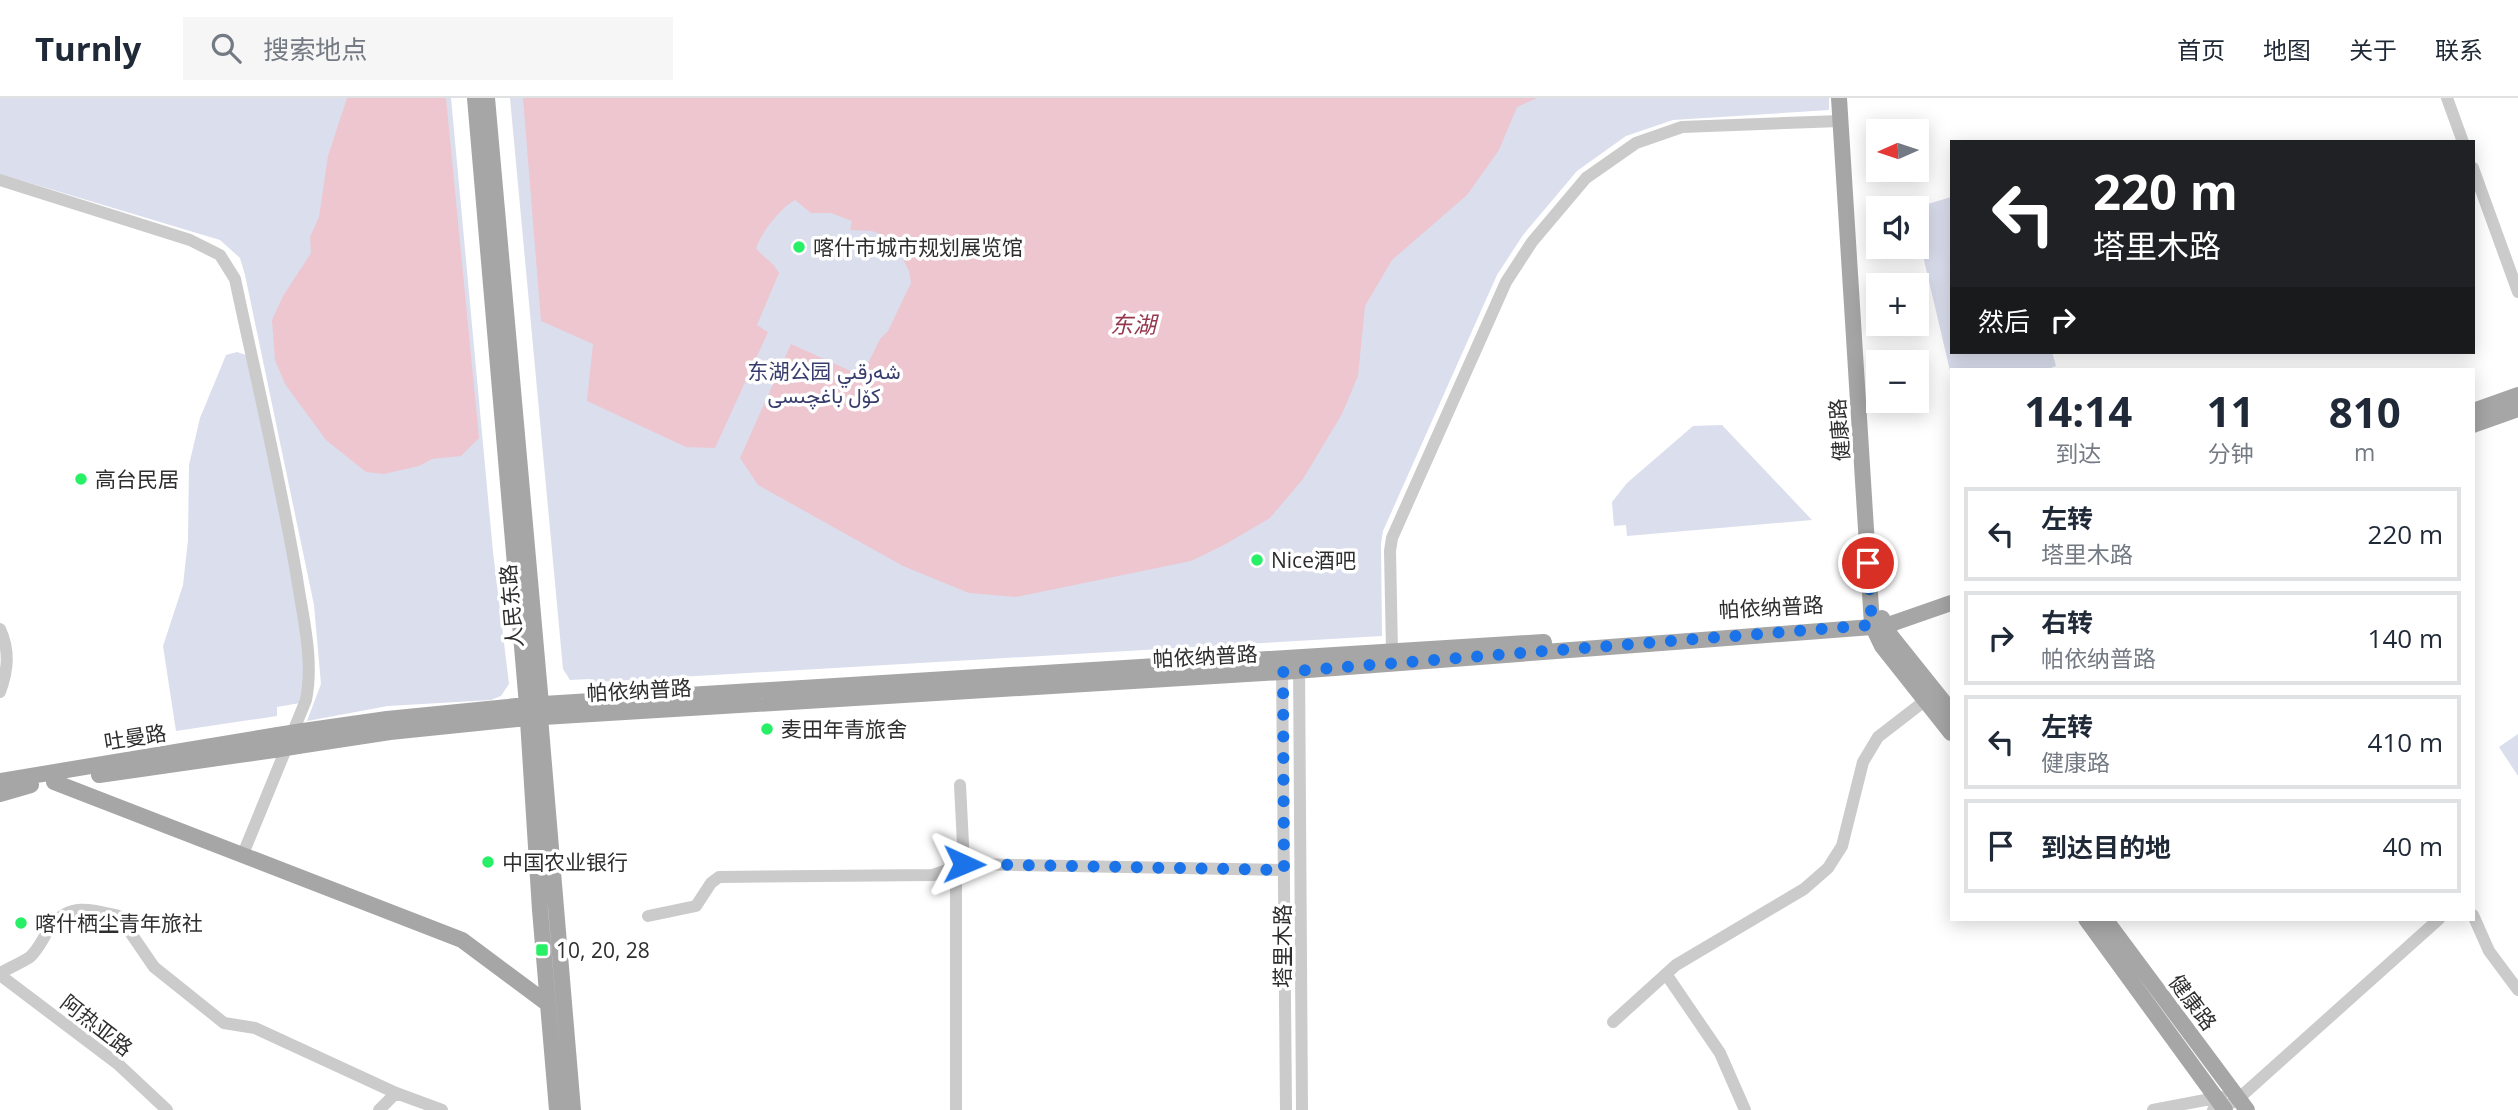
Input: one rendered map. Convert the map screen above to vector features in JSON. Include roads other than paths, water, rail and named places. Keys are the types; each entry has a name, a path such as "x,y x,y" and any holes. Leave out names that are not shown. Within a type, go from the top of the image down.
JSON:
{"main road":[{"name":"人民东路","path":"475,98 573,1110"},
{"name":"人民东路","path":"487,98 534,711 548,1004 557,1110"},
{"name":"健康路","path":"1839,98 1882,646 1950,710"},
{"name":"健康路","path":"1846,98 1878,621"},
{"path":"2475,410 2518,395"},
{"path":"2475,424 2518,409"},
{"name":"帕依纳普路","path":"534,711 1290,664 1878,621 1950,593"},
{"name":"帕依纳普路","path":"1290,664 1392,650 1878,621 1950,603"},
{"name":"健康路","path":"1931,695 1950,731"},
{"path":"276,743 300,738 390,732 534,711"},
{"name":"吐曼路","path":"0,781 276,743"},
{"name":"吐曼路","path":"0,794 24,786 276,743"},
{"path":"54,782 462,940 548,1004"},
{"name":"健康路","path":"2087,921 2219,1106"},
{"name":"健康路","path":"2106,921 2243,1104"}],"street":[{"path":"2448,98 2462,140"},
{"path":"1392,650 1392,538 1506,282 1556,212 1586,178 1636,143 1682,127 1840,121"},
{"path":"2475,174 2518,292"},
{"path":"0,180 190,240 220,255 234,279 290,538 310,655 306,700 243,854"},
{"path":"0,629 4,636 8,671 0,692"},
{"name":"塔里木路","path":"1286,1110 1284,870 1290,664"},
{"name":"塔里木路","path":"1290,664 1302,1110"},
{"path":"1612,1022 1676,965 1804,889 1828,868 1842,846 1863,762 1878,737 1931,695"},
{"path":"956,1110 960,785"},
{"path":"648,916 696,906 711,883 719,877 933,875 960,866 1284,870"},
{"path":"0,974 29,957 42,943 53,924 74,909 95,910 119,916 154,967 224,1023 255,1028 396,1093 442,1110"},
{"path":"2475,920 2489,951 2518,990"},
{"path":"2153,1110 2243,1104 2437,921"},
{"name":"阿热亚路","path":"0,974 119,1065 167,1110"},
{"path":"1666,974 1720,1053 1745,1110"},
{"path":"379,1110 396,1093"}],"water":[{"path":"347,98 446,98 479,438 461,456 432,459 419,466 384,474 366,472 326,440 285,384 275,360 272,320 283,296 311,253 310,237 319,217 328,156"},
{"name":"东湖","path":"523,98 1537,98 1517,107 1499,150 1467,195 1392,260 1365,306 1358,376 1342,414 1303,479 1270,518 1191,561 1016,597 969,593 903,566 758,485 740,458 791,344 862,376 911,283 909,271 892,238 872,231 850,230 852,221 831,213 811,213 795,200 772,221 756,248 779,273 757,325 768,332 715,448 686,447 587,401 593,344 541,321"}],"place":[{"name":"喀什市城市规划展览馆","path":"799,247"},
{"name":"高台民居","path":"81,479"},
{"name":"Nice酒吧","path":"1257,560"},
{"name":"麦田年青旅舍","path":"767,729"},
{"name":"中国农业银行","path":"488,862"},
{"name":"喀什栖尘青年旅社","path":"21,923"},
{"name":"10, 20, 28","path":"542,950"}],"park label":[{"name":"东湖公园 شەرقىي كۆل باغچىسى","path":"824,383"}]}
